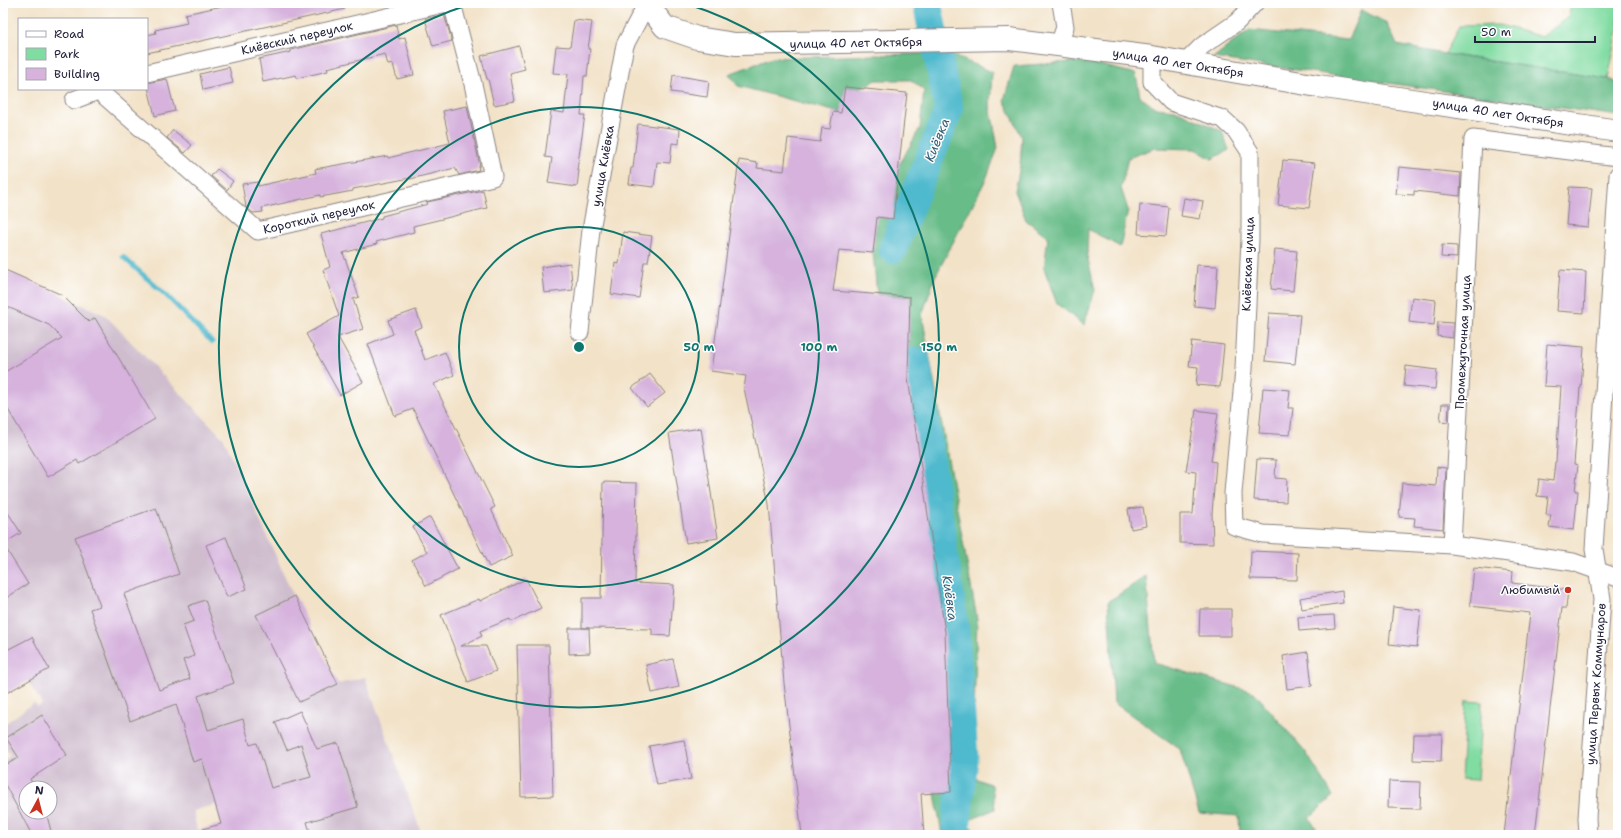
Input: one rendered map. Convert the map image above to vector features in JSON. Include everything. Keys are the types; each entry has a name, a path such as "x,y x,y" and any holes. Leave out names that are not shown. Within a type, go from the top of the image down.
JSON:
{"main road":[{"name":"улица Киёвка","path":"646,4 665,27 697,38 735,44"},
{"name":"улица 40 лет Октября","path":"735,44 1008,39 1152,57 1318,86 1618,131"}],"street":[{"name":"Киёвский переулок","path":"148,74 448,3"},
{"name":"Короткий переулок","path":"101,90 258,231 493,177 473,84 452,3"},
{"path":"1059,45 1065,27 1061,3"},
{"path":"1186,63 1202,46 1237,22 1255,3"},
{"name":"улица Киёвка","path":"580,332 591,230 625,45 646,4"},
{"name":"Киёвская улица","path":"1152,57 1152,82 1171,102 1223,119 1236,131 1250,152 1250,239 1244,369 1234,494 1234,526 1263,534 1452,545"},
{"path":"74,100 101,90"},
{"name":"Промежуточная улица","path":"1452,545 1474,139 1618,157"},
{"name":"улица Первых Коммунаров","path":"1588,835 1587,818 1602,599 1596,570 1594,549 1618,175"},
{"path":"1452,545 1574,562 1618,578"}],"shaded area":[{"path":"3,270 105,315 224,439 301,613 338,684 365,677 422,835 295,835 281,785 193,811 198,835 3,835 3,761 10,756 3,744 3,725 34,703 38,707 42,704 28,681 3,653"}],"green space":[{"path":"1572,3 1618,3 1618,30 1608,79 1445,54 1459,26 1500,25 1542,37 1568,17"},
{"path":"1361,10 1387,23 1397,45 1445,54 1608,79 1618,83 1618,116 1213,58 1249,30 1348,40"},
{"path":"947,53 992,72 990,106 998,148 986,179 935,277 922,315 977,619 972,777 992,785 995,809 967,821 973,835 942,835 935,793 951,792 945,632 908,378 910,297 877,294 873,253 877,217 893,219 898,167 920,128 924,90 911,80 876,80 860,89 845,87 841,113 738,86 729,74 772,58"},
{"path":"1085,61 1136,74 1140,97 1156,108 1175,110 1222,131 1229,150 1212,159 1195,149 1155,148 1128,158 1121,188 1128,210 1120,247 1088,229 1087,255 1095,290 1084,325 1057,304 1044,268 1048,237 1026,220 1015,191 1020,166 1022,137 1004,100 1014,66"},
{"path":"1146,576 1154,663 1254,692 1305,751 1333,796 1309,818 1321,835 1240,835 1239,816 1199,813 1180,749 1114,703 1108,602"},
{"path":"1466,701 1482,702 1477,780 1461,779"}],"building":[{"path":"237,3 344,3 345,9 148,53 148,35 156,33 155,30 187,23 185,14"},
{"path":"444,14 452,41 433,46 425,19"},
{"path":"574,20 592,22 588,49 590,49 587,76 584,76 581,115 585,115 577,170 579,170 577,187 548,183 552,158 545,157 551,111 564,113 568,74 553,73 556,46 570,47"},
{"path":"396,25 399,39 405,37 414,75 397,79 393,64 388,65 385,54 327,68 328,71 297,78 296,75 263,82 259,59"},
{"path":"519,46 525,69 510,73 515,101 494,105 481,56"},
{"path":"229,67 233,83 203,90 200,74"},
{"path":"673,75 709,81 707,97 671,92"},
{"path":"167,79 175,111 155,116 148,83"},
{"path":"845,87 907,93 893,219 877,217 873,253 839,250 833,291 910,297 908,378 945,632 951,792 921,794 924,835 802,835 784,683 769,504 744,388 746,376 711,371 739,160 758,163 757,168 784,171 788,138 820,142 822,128 830,129 833,112 841,113"},
{"path":"467,106 480,166 478,166 479,170 459,175 455,168 410,179 353,189 353,191 320,197 320,195 262,208 263,212 253,213 246,207 242,184 258,182 258,186 316,173 315,169 388,156 388,158 450,143 443,111"},
{"path":"638,124 680,129 679,144 672,143 670,163 657,162 654,187 629,184 631,168 633,168"},
{"path":"173,130 192,145 185,153 167,138"},
{"path":"1283,160 1315,163 1309,208 1278,205"},
{"path":"1399,167 1461,173 1460,196 1414,191 1414,195 1396,194"},
{"path":"217,169 233,181 227,190 211,176"},
{"path":"1569,187 1592,188 1588,227 1566,225"},
{"path":"483,190 487,208 413,226 414,232 343,253 359,297 353,299 363,329 338,337 363,382 340,395 306,334 339,316 323,270 330,267 321,234 382,218 382,216 428,204 427,202"},
{"path":"1184,198 1203,201 1200,219 1181,216"},
{"path":"1140,204 1169,207 1166,236 1138,234"},
{"path":"623,232 652,236 648,262 644,262 639,298 611,294 615,263 619,264"},
{"path":"1442,245 1457,246 1457,258 1441,257"},
{"path":"1275,249 1297,251 1293,291 1271,289"},
{"path":"570,263 573,290 544,293 541,267"},
{"path":"1197,265 1218,266 1215,308 1194,306"},
{"path":"3,269 62,295 89,322 95,318 155,419 79,464 77,460 48,477 3,401 3,373 62,338 49,325 3,305"},
{"path":"1560,270 1586,272 1584,313 1557,311"},
{"path":"1412,297 1436,300 1434,325 1409,322"},
{"path":"416,310 422,327 414,330 425,360 445,352 454,375 434,384 495,507 491,509 513,556 489,567 413,409 395,416 368,344 393,334 388,320"},
{"path":"1269,313 1300,315 1295,364 1265,361"},
{"path":"1438,322 1453,323 1453,338 1437,336"},
{"path":"1192,341 1224,345 1220,387 1196,385 1198,367 1189,366"},
{"path":"1547,344 1584,347 1574,464 1578,465 1575,491 1578,491 1574,530 1549,527 1551,515 1546,515 1548,497 1537,496 1539,479 1553,481 1556,462 1561,387 1544,386"},
{"path":"1406,366 1437,370 1435,389 1404,386"},
{"path":"650,374 665,393 647,407 632,388"},
{"path":"1263,388 1290,390 1288,408 1293,408 1290,435 1259,433"},
{"path":"1442,404 1449,404 1448,422 1440,421"},
{"path":"1196,410 1218,413 1211,461 1216,462 1212,514 1213,544 1180,543 1180,514 1193,514 1196,472 1186,471"},
{"path":"701,428 718,538 686,543 669,433"},
{"path":"1257,459 1276,460 1275,478 1287,479 1286,502 1254,500"},
{"path":"1437,467 1446,468 1443,529 1414,526 1415,518 1399,517 1402,483 1436,486"},
{"path":"603,482 637,483 635,583 674,585 670,636 652,635 652,629 589,628 590,653 569,654 569,628 582,628 582,598 601,598"},
{"path":"3,505 21,533 3,544"},
{"path":"1143,507 1146,526 1131,529 1128,509"},
{"path":"156,508 179,574 124,594 159,690 190,679 183,660 194,656 183,625 194,621 188,606 205,600 234,683 198,696 208,730 243,719 250,745 257,743 271,788 311,777 301,744 287,750 275,722 300,711 317,749 338,743 358,807 307,822 311,835 196,835 195,831 221,824 202,759 193,762 176,704 130,721 90,609 100,606 75,537"},
{"path":"430,517 458,569 426,586 412,560 427,552 413,527"},
{"path":"226,537 247,589 227,597 206,545"},
{"path":"3,544 28,584 3,600"},
{"path":"1251,551 1298,553 1297,580 1250,579"},
{"path":"1474,568 1513,572 1512,583 1568,590 1566,608 1562,608 1535,835 1504,835 1530,613 1470,606"},
{"path":"526,579 541,608 511,622 510,619 480,631 482,636 461,646 486,646 496,671 468,682 441,615 479,599 480,601"},
{"path":"1342,591 1343,603 1302,609 1300,598"},
{"path":"295,596 338,684 299,702 256,615"},
{"path":"1393,607 1421,610 1417,647 1389,644"},
{"path":"1200,609 1231,609 1231,636 1199,636"},
{"path":"1334,615 1335,628 1299,631 1298,617"},
{"path":"32,637 49,669 3,695 3,652"},
{"path":"517,645 549,645 553,796 521,797"},
{"path":"1308,652 1312,686 1287,689 1283,656"},
{"path":"673,659 679,687 652,693 646,665"},
{"path":"42,715 67,755 31,780 18,780 18,809 3,781 3,766 19,758 6,738"},
{"path":"1414,734 1442,734 1441,761 1413,760"},
{"path":"684,740 691,779 657,785 649,746"},
{"path":"1389,781 1421,782 1420,809 1388,808"},
{"path":"24,820 48,820 52,835 32,835"}],"waterway":[{"name":"Киёвка","path":"893,249 949,109 927,3"},
{"path":"123,257 167,296 212,342"},
{"name":"Киёвка","path":"916,361 955,630 964,759 956,828 960,835"}],"place":[{"name":"Любимый","path":"1568,590"}]}
